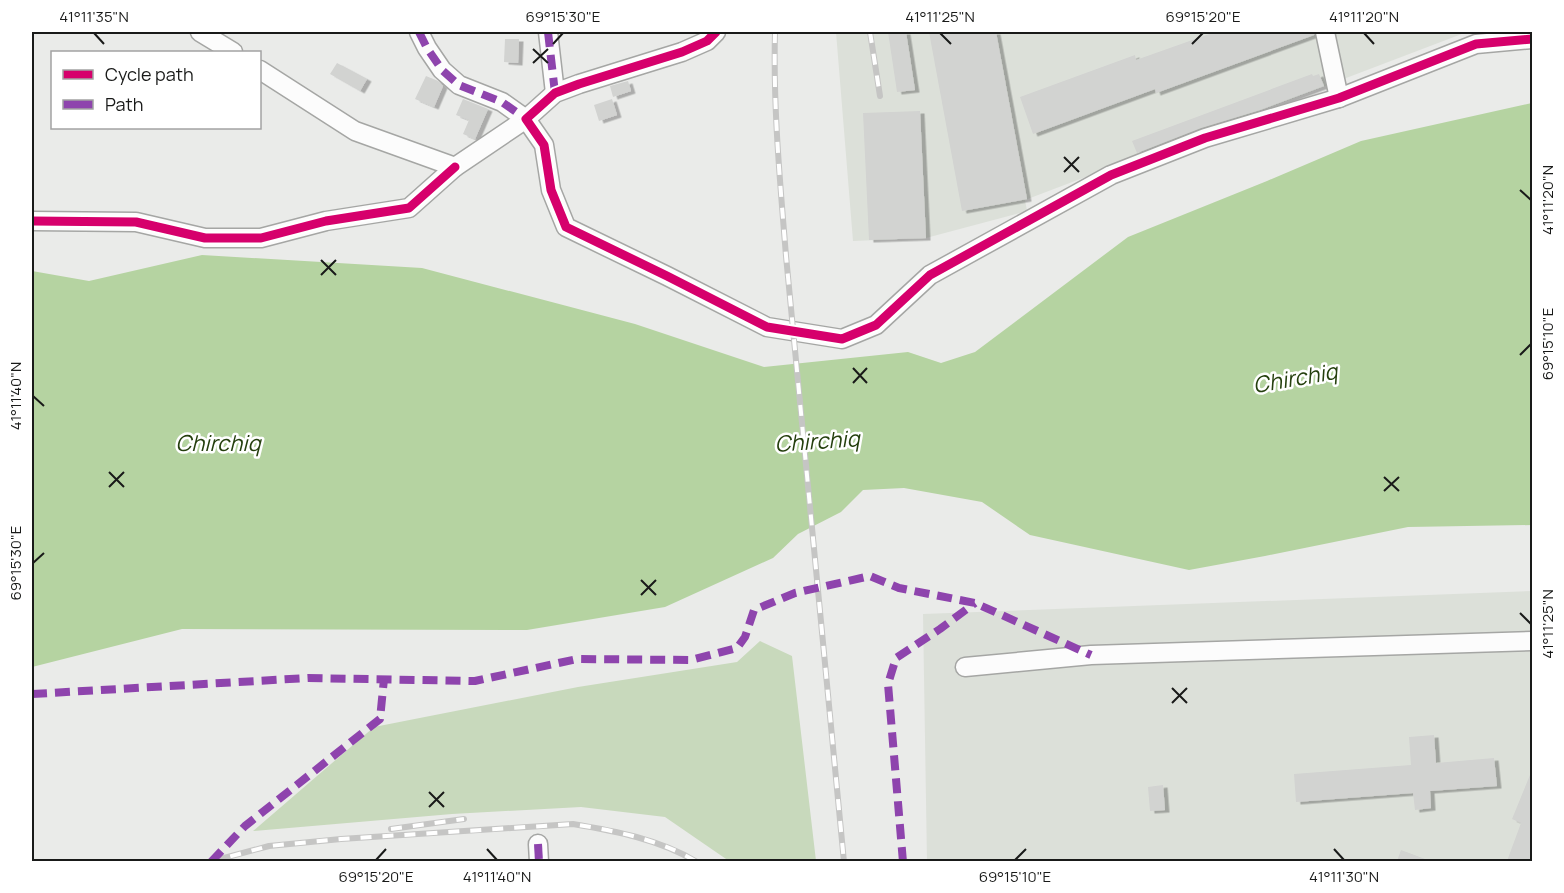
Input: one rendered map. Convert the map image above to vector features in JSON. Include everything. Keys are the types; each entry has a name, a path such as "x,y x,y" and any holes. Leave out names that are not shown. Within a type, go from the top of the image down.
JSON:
{"street":[{"path":"200,32 231,51"},
{"path":"419,32 442,70 459,85 502,102 526,119 544,145 551,190 566,227 767,327 842,339 876,324 930,275 1111,175 1205,138 1339,98 1476,44 1533,39"},
{"path":"548,32 555,93"},
{"path":"32,221 136,222 205,238 261,238 326,221 408,208 455,167 526,119 555,93 682,52 707,41 716,32"},
{"path":"1325,32 1339,98"},
{"path":"261,71 355,131 455,167"},
{"path":"965,667 1090,655 1533,641"}],"shaded area":[{"path":"836,32 1467,32 1025,200 1027,211 926,238 853,241"},
{"path":"1532,591 1532,861 927,861 923,614"},
{"path":"760,641 792,656 816,861 729,861 665,817 581,807 452,814 253,831 374,727 578,687 737,662"}],"water":[{"name":"Chirchiq","path":"1532,103 1532,525 1408,527 1189,570 1030,535 982,502 904,488 863,490 841,512 798,534 773,558 665,607 527,630 182,629 32,667 32,271 89,281 202,255 422,268 635,324 764,367 908,352 941,363 975,352 1128,237 1361,141"}],"building":[{"path":"888,32 906,32 915,90 897,92"},
{"path":"929,32 996,32 1027,199 962,211"},
{"path":"1215,32 1314,32 1314,35 1156,93 1155,89 1033,134 1020,97 1135,55 1136,60"},
{"path":"505,39 519,39 518,63 504,62"},
{"path":"337,63 367,79 360,91 330,74"},
{"path":"1312,74 1313,76 1319,74 1324,86 1260,110 1201,128 1137,153 1132,141"},
{"path":"426,76 443,86 434,107 415,99"},
{"path":"628,81 631,91 613,97 610,86"},
{"path":"463,99 488,109 475,139 463,134 469,120 456,115"},
{"path":"612,99 617,115 599,121 594,105"},
{"path":"920,111 926,238 869,240 863,113"},
{"path":"1434,735 1436,763 1494,758 1497,786 1430,791 1431,808 1415,810 1413,793 1296,802 1294,774 1411,765 1409,737"},
{"path":"1532,770 1533,861 1507,861 1521,823 1512,819"},
{"path":"1163,785 1165,810 1150,811 1148,787"},
{"path":"1401,850 1430,861 1397,861"}],"railway":[{"path":"775,32 779,172 844,862"},
{"path":"870,32 880,96"},
{"path":"391,829 464,819"},
{"path":"209,862 269,846 573,824 621,833 652,842 668,847 697,862"}],"marked path":[{"path":"419,32 442,70 459,85 502,102 526,119"},
{"path":"548,32 555,93"},
{"path":"32,694 308,678 475,681 577,659 691,660 737,648 745,637 754,610 795,593 870,576 899,588 975,603 1091,655"},
{"path":"903,862 888,684 896,658 975,603"},
{"path":"211,862 245,826 380,719 384,679"},
{"path":"538,844 539,862"}],"cycle path":[{"path":"716,32 707,41 682,52 555,93 526,119 544,145 551,190 566,227 767,327 842,339 876,325 930,275 1111,175 1205,138 1339,98 1476,44 1532,39"},
{"path":"32,221 136,222 205,238 261,238 326,221 409,208 455,167"}]}
